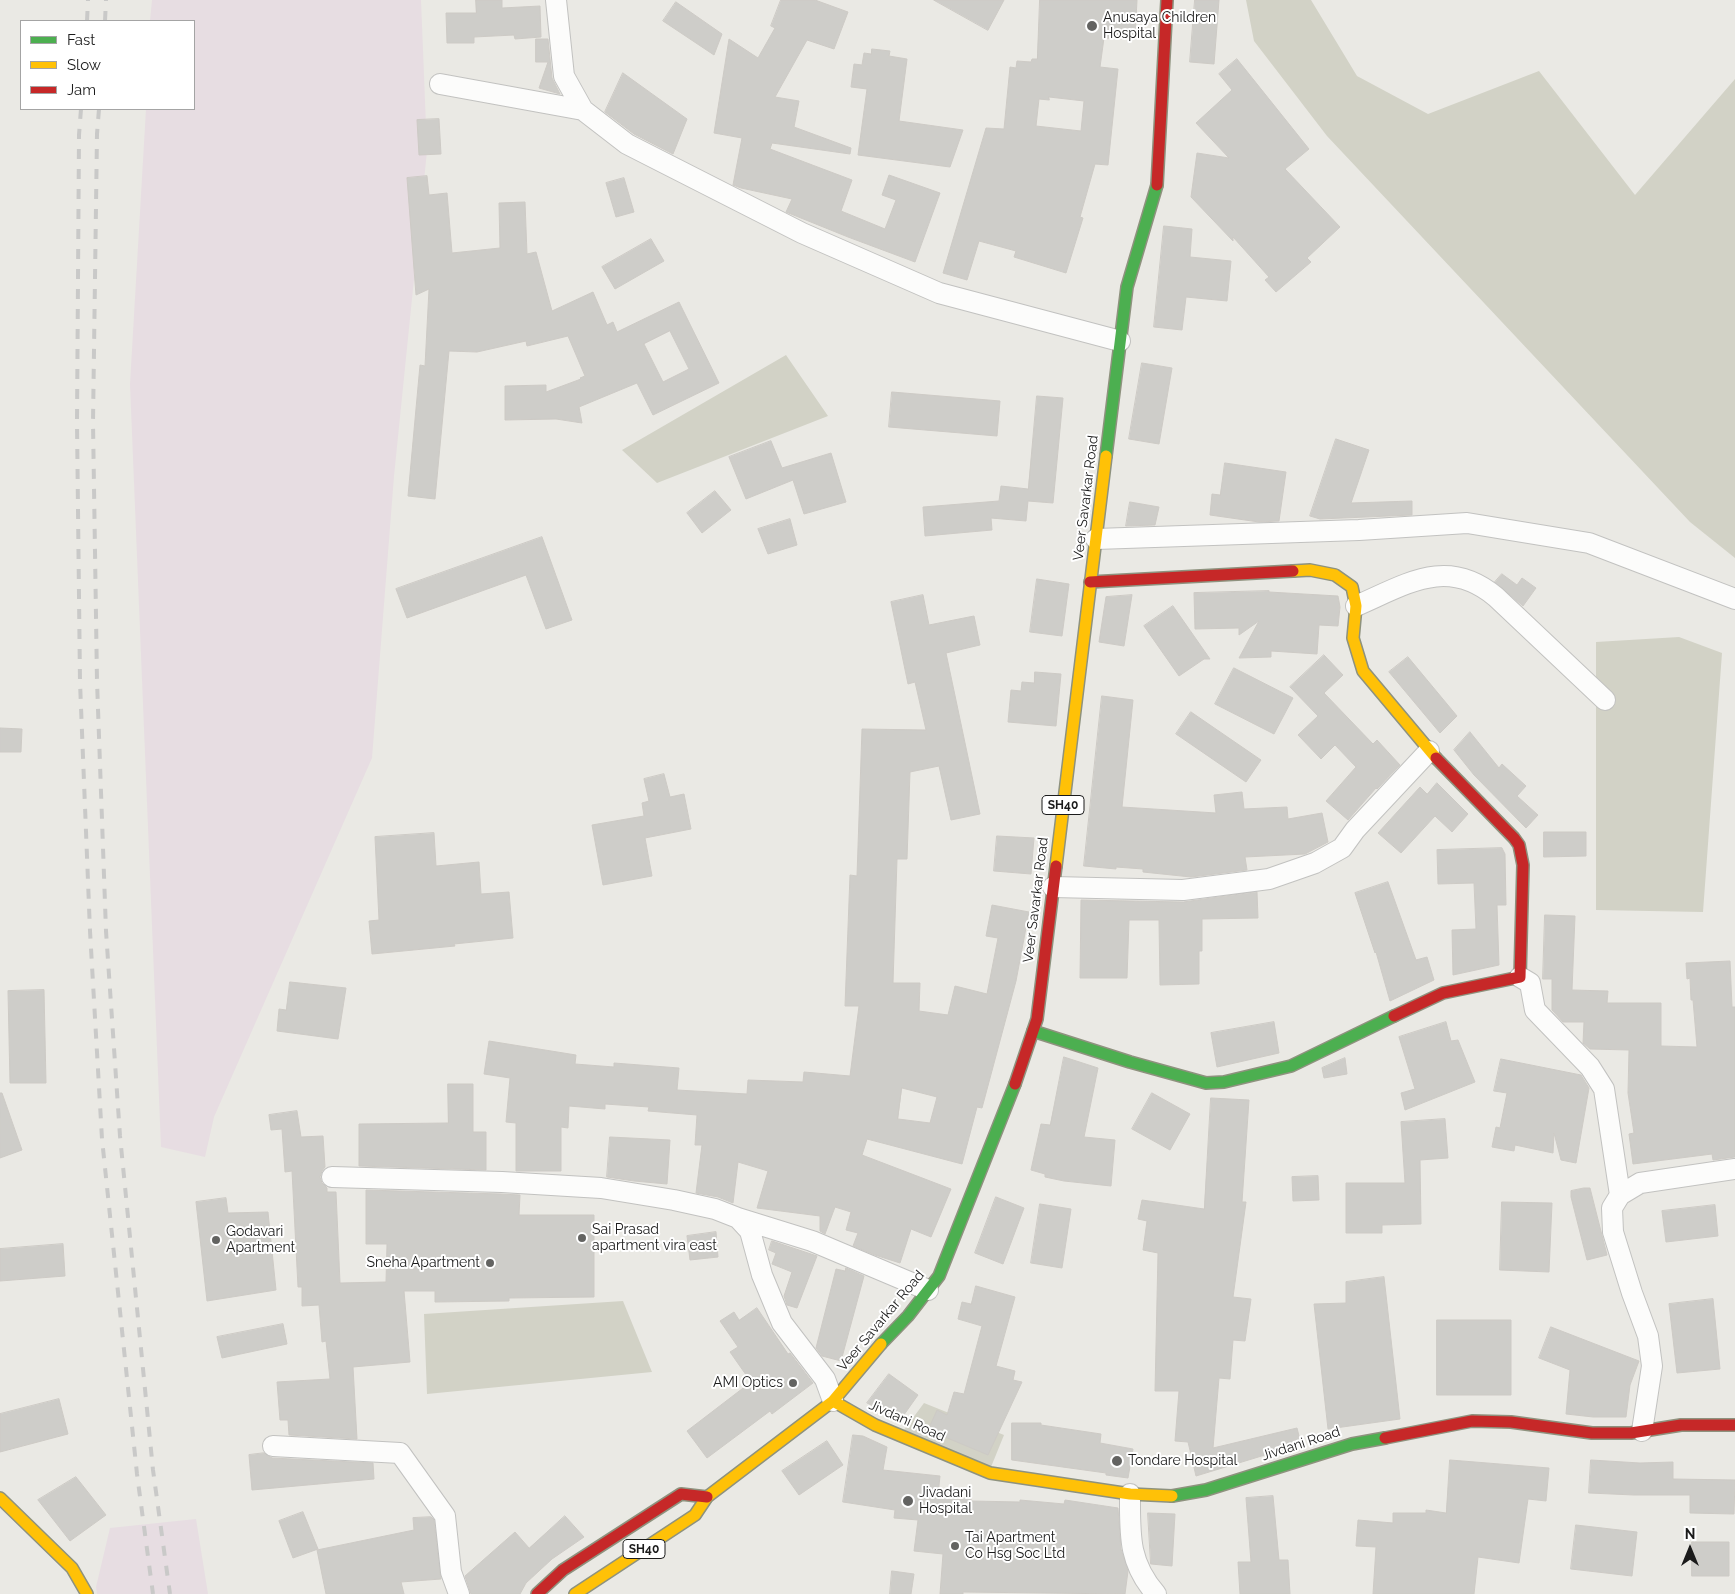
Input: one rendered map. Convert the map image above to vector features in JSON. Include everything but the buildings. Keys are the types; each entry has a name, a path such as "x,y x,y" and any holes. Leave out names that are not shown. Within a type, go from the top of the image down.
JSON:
{"main road":[{"name":"Veer Savarkar Road","path":"576,1594 696,1515 707,1497 833,1402 877,1349 908,1316 939,1276 1020,1072 1037,1018 1127,287 1158,181 1167,0"},
{"path":"1033,1031 1130,1062 1206,1083 1224,1082 1291,1066 1442,993 1520,976 1523,866 1519,845 1429,751 1363,671 1353,638 1356,606 1352,587 1336,575 1310,570 1090,582"},
{"name":"Jivdani Road","path":"833,1402 874,1425 990,1473 1130,1494 1171,1496 1206,1490 1352,1444 1472,1421 1511,1422 1592,1433 1631,1433 1681,1425 1735,1425"},
{"path":"537,1594 563,1570 681,1494 707,1497"},
{"path":"682,1510 707,1497"},
{"path":"0,1498 72,1568 87,1594"},
{"path":"554,1594 563,1585"}],"street":[{"path":"556,0 564,76 583,110 627,144 802,233 939,293 1120,341"},
{"path":"440,84 583,110"},
{"path":"1096,538 1359,530 1467,523 1589,543 1735,599"},
{"path":"1356,606 1416,579 1440,575 1458,576 1471,580 1486,588 1605,700"},
{"path":"1053,887 1183,890 1269,879 1315,863 1342,848 1355,830 1429,751"},
{"path":"1520,976 1530,983 1535,1010 1590,1067 1604,1089 1620,1195"},
{"path":"1642,1431 1652,1366 1648,1336 1613,1232 1612,1208 1620,1195 1640,1183 1735,1169"},
{"path":"332,1177 502,1182 601,1188 674,1200 715,1209 812,1241 928,1290"},
{"path":"738,1218 750,1230 762,1275 782,1322 824,1379 833,1402"},
{"path":"273,1446 400,1453 445,1516 451,1572 460,1594"},
{"path":"1130,1494 1130,1538 1136,1562 1146,1582 1156,1594"}],"shaded area":[{"path":"152,0 421,0 427,151 394,476 372,758 214,1117 205,1157 161,1147 130,384 146,110 195,110 195,20 150,20"},
{"path":"1246,0 1311,0 1357,76 1428,114 1539,71 1635,195 1735,79 1735,558 1690,522 1327,136 1254,41"},
{"path":"786,355 828,416 657,483 622,450"},
{"path":"1679,637 1722,653 1703,912 1596,910 1596,642"},
{"path":"623,1301 652,1372 427,1394 424,1314"},
{"path":"924,1403 1004,1435 991,1467 904,1430"},
{"path":"196,1519 208,1594 97,1594 96,1587 110,1528"}],"railway":[{"path":"87,20 88,0"},
{"path":"105,20 106,0"},
{"path":"81,110 79,135 77,423 80,682 90,931 102,1139 137,1474 153,1594"},
{"path":"99,110 93,422 97,681 106,931 120,1136 153,1470 170,1594"}],"traffic: fast":[{"path":"1106,456 1127,287 1157,185"},
{"path":"1033,1031 1130,1062 1206,1083 1224,1082 1291,1066 1394,1016"},
{"path":"881,1344 908,1316 939,1276 1015,1084"},
{"path":"1172,1496 1206,1490 1352,1444 1385,1438"}],"traffic: slow":[{"path":"1056,866 1106,456"},
{"path":"1293,571 1310,570 1335,575 1352,587 1356,606 1353,638 1363,671 1436,758"},
{"path":"575,1594 695,1515 707,1497 833,1401 881,1344"},
{"path":"833,1401 875,1425 990,1473 1130,1494 1172,1496"},
{"path":"0,1498 72,1568 87,1594"}],"traffic: jam":[{"path":"1157,185 1167,0"},
{"path":"1090,582 1293,571"},
{"path":"1394,1016 1443,993 1520,977 1523,865 1519,845 1436,758"},
{"path":"1015,1084 1037,1019 1056,866"},
{"path":"1385,1438 1472,1421 1511,1422 1592,1433 1631,1433 1681,1425 1735,1425"},
{"path":"537,1594 563,1570 681,1494 707,1497"}],"place":[{"name":"Anusaya Children Hospital","path":"1092,26"},
{"name":"Sai Prasad apartment vira east","path":"582,1238"},
{"name":"Godavari Apartment","path":"216,1240"},
{"name":"Sneha Apartment","path":"490,1263"},
{"name":"AMI Optics","path":"793,1383"},
{"name":"Tondare Hospital","path":"1117,1461"},
{"name":"Jivadani Hospital","path":"908,1501"},
{"name":"Tai Apartment Co Hsg Soc Ltd","path":"955,1546"}]}
